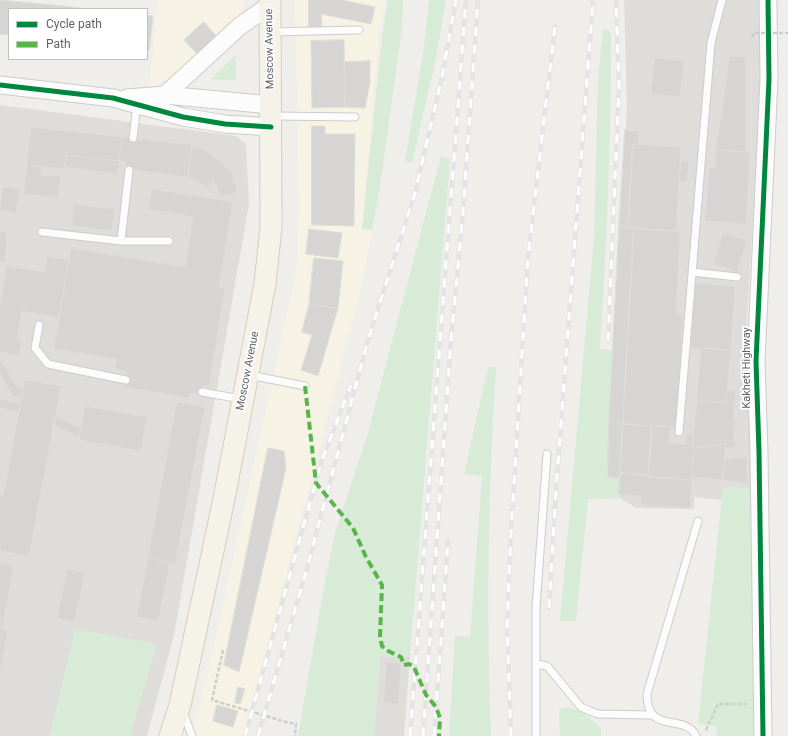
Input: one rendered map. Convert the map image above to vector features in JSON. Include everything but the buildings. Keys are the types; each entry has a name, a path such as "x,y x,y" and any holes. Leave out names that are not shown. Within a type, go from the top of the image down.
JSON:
{"main road":[{"name":"Moscow Avenue","path":"170,736 180,705 224,499 242,399 266,284 271,227 270,3"}],"street":[{"name":"Kakheti Highway","path":"763,736 759,452 756,361 769,79 768,0"},
{"path":"166,95 240,26 270,3"},
{"path":"0,85 113,98 183,117 239,126 271,116"},
{"path":"113,98 166,95 271,116"}],"lane":[{"path":"680,432 711,43 722,0"},
{"path":"270,32 359,30"},
{"path":"133,138 137,105"},
{"path":"271,116 355,117"},
{"path":"121,241 129,170"},
{"path":"42,232 121,241 169,241"},
{"path":"692,272 737,277"},
{"path":"39,325 35,348 48,364 126,380"},
{"path":"247,374 305,386"},
{"path":"202,392 242,399"},
{"path":"536,736 536,607 547,454"},
{"path":"696,736 690,730 655,721 650,714 647,694 698,521"},
{"path":"536,664 546,666 581,707 590,712 598,714 650,714"},
{"path":"180,705 192,736"}],"path":[{"path":"752,37 753,33 788,33"},
{"path":"223,650 212,700 296,724 295,736"},
{"path":"703,736 718,704 753,704"}],"shaded area":[{"path":"158,0 243,0 242,12 232,35 185,71 149,88"},
{"path":"295,0 386,0 379,31 362,228 372,230 363,280 243,736 192,736 213,650 296,272 299,210"},
{"path":"624,0 761,0 761,84 746,336 755,489 724,487 722,500 694,497 694,509 636,508 620,498 608,477 609,424 627,108"},
{"path":"0,105 236,136 246,144 249,204 174,635 147,736 0,736"},
{"path":"380,657 410,657 404,736 374,736"}],"green space":[{"path":"388,0 403,0 402,28 380,187 372,230 362,229 383,29"},
{"path":"429,0 446,0 436,58 412,163 405,161 423,54"},
{"path":"603,29 611,32 611,72 605,270 600,349 613,350 608,477 620,478 620,498 588,499 576,621 560,621 594,237 598,78"},
{"path":"236,55 236,81 211,79"},
{"path":"441,156 450,160 410,657 380,657 374,736 298,736 324,586 335,533 367,436"},
{"path":"488,367 496,367 491,460 488,597 491,736 449,736 455,636 470,637 482,476 464,474"},
{"path":"723,487 755,489 759,736 717,736 716,726 698,724"},
{"path":"75,629 157,644 130,736 50,736"},
{"path":"568,707 583,712 601,728 601,736 560,736 559,708"}],"railway":[{"path":"258,736 306,572 368,340 415,193 442,77 456,0"},
{"path":"410,736 466,0"},
{"path":"423,736 451,340 463,212 478,0"},
{"path":"549,608 556,490 593,0"},
{"path":"608,341 619,88 616,0"},
{"path":"511,736 507,628 511,532 528,257 555,26"},
{"path":"245,736 321,463 351,385"},
{"path":"434,736 448,542"}],"marked path":[{"path":"305,386 316,483 353,528 366,557 382,585 380,637 382,646 386,650 401,657 404,665 409,664 414,667 426,695 436,707 440,718 439,736"}],"cycle path":[{"path":"763,736 759,452 756,361 769,79 768,0"},
{"path":"0,85 113,98 183,117 225,124 271,127"}]}
